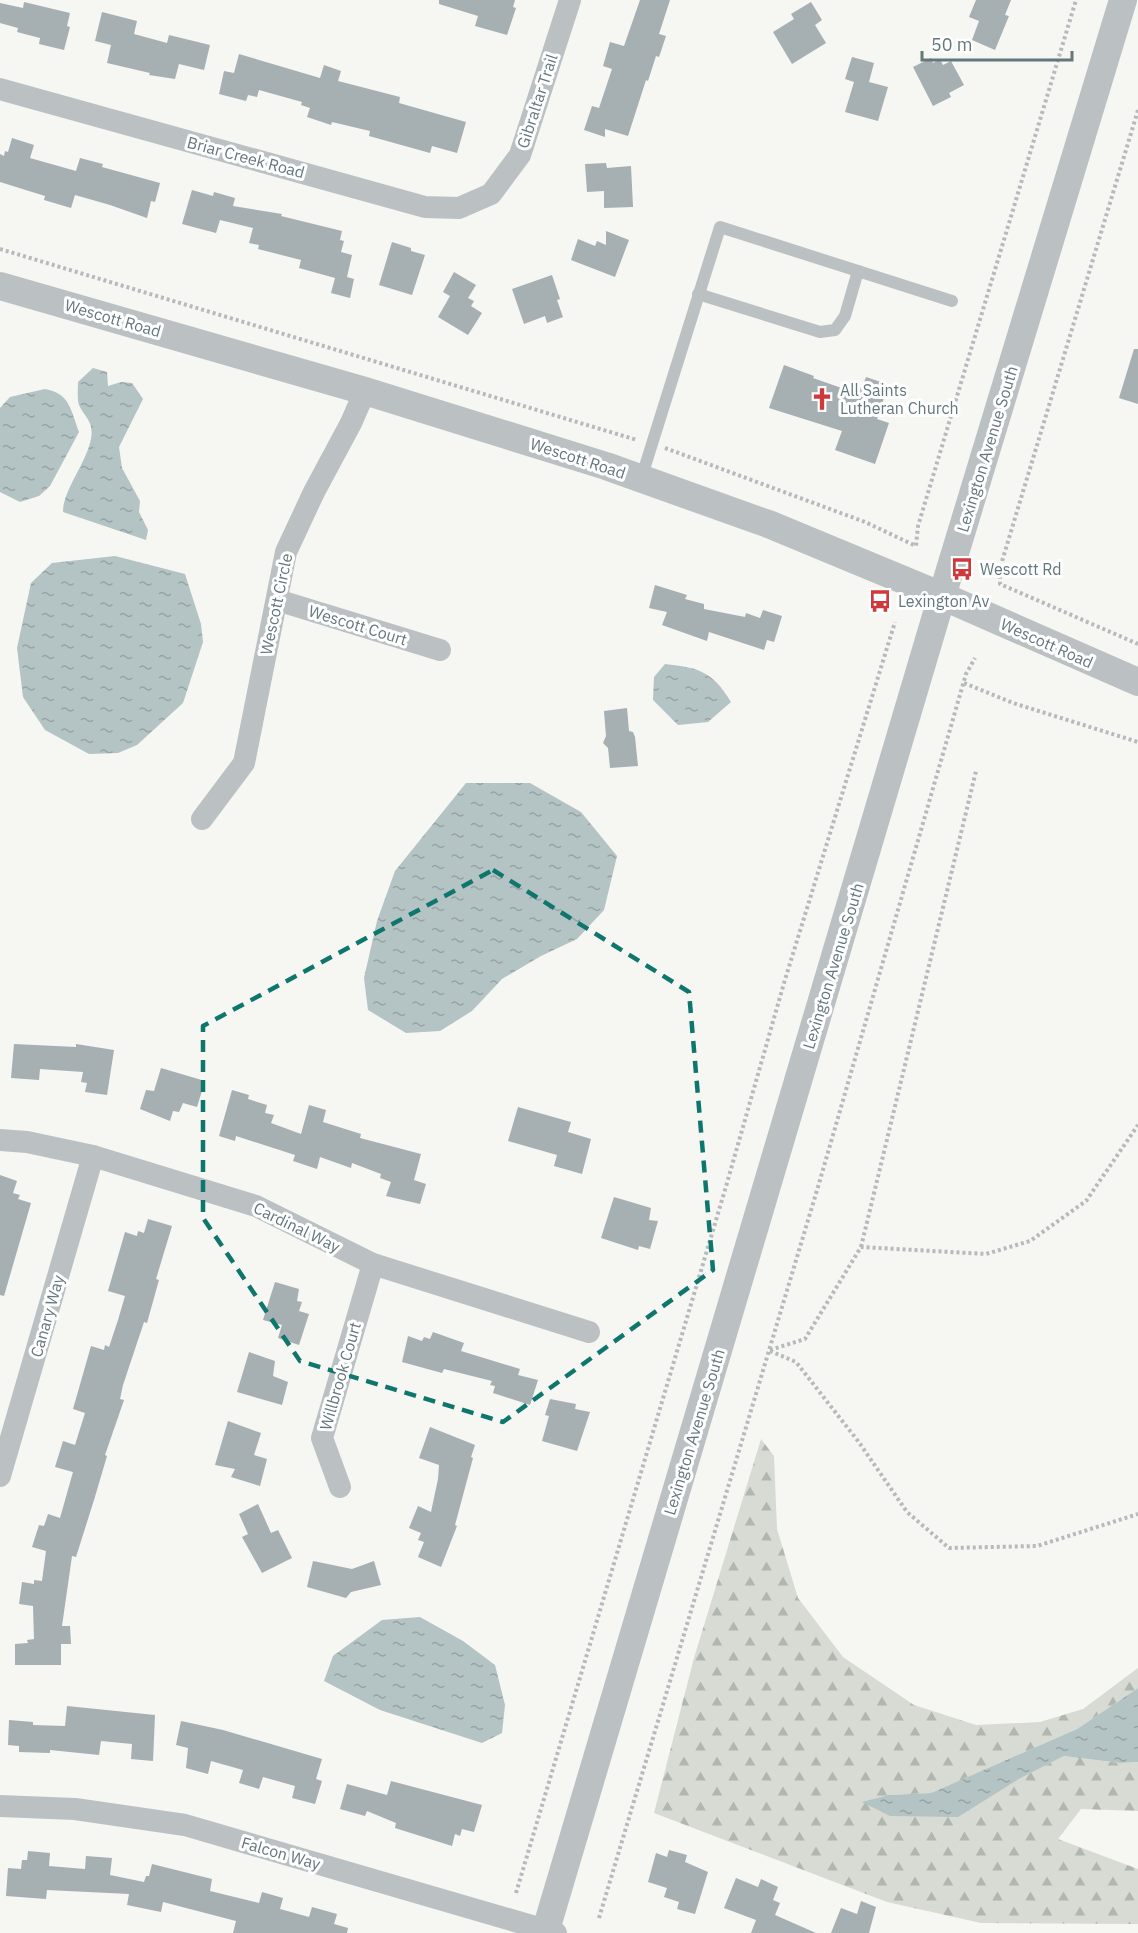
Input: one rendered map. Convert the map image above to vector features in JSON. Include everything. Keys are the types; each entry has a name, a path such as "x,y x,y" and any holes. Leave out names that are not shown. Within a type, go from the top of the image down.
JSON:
{"street":[{"name":"Gibraltar Trail","path":"491,194 520,155 570,0"},
{"name":"Lexington Avenue South","path":"549,1932 942,597 1123,0"},
{"name":"Briar Creek Road","path":"0,89 425,207 459,208 491,194"},
{"name":"Wescott Road","path":"0,286 365,391 641,479 771,525 1138,682"},
{"name":"Wescott Circle","path":"202,819 244,763 286,552 365,391"},
{"name":"Wescott Court","path":"277,600 440,650"},
{"name":"Cardinal Way","path":"0,1140 27,1142 93,1156 256,1206 373,1264 589,1332"},
{"name":"Canary Way","path":"0,1476 93,1156"},
{"name":"Willbrook Court","path":"340,1487 322,1438 373,1264"},
{"name":"Falcon Way","path":"0,1806 75,1809 185,1825 549,1932"}],"lane":[{"path":"641,479 720,227 952,301"},
{"path":"698,294 820,332 835,330 844,316 858,271"}],"path":[{"path":"0,249 679,452 865,522 916,546 918,526 1076,0"},
{"path":"1138,110 1000,568 1000,584 1138,644"},
{"path":"516,1893 727,1183 784,983 895,622"},
{"path":"599,1918 769,1350 964,683 975,658"},
{"path":"964,683 1013,703 1138,742"},
{"path":"769,1350 806,1339 861,1247 976,771"},
{"path":"861,1247 987,1254 1030,1241 1086,1201 1138,1125"},
{"path":"769,1350 796,1362 858,1441 907,1512 949,1548 1037,1546 1138,1514"}],"highlighted area":[{"path":"493,870 689,992 713,1270 503,1422 300,1361 203,1218 203,1026"}],"green space":[{"path":"761,1439 774,1456 777,1529 798,1598 843,1657 914,1705 976,1725 1040,1722 1083,1709 1138,1668 1138,1688 1077,1729 931,1793 889,1795 890,1816 1019,1779 1064,1756 1120,1763 1138,1762 1138,1811 1081,1809 1058,1839 1138,1869 1138,1924 981,1923 887,1902 654,1813 694,1658"}],"water":[{"path":"93,368 107,372 108,386 121,382 132,383 143,399 119,447 122,468 140,501 139,512 148,530 146,540 63,512 67,495 85,458 91,439 90,424 78,403 78,382"},
{"path":"45,389 60,394 65,399 79,432 50,486 39,496 20,502 0,492 0,408 10,397"},
{"path":"115,556 185,574 201,624 203,642 183,703 137,745 118,753 89,754 45,730 23,697 17,648 31,583 52,563"},
{"path":"665,664 687,667 711,677 731,702 708,722 678,725 653,700 654,677"},
{"path":"466,783 530,783 581,812 617,856 604,910 577,939 541,956 502,979 472,1011 440,1031 406,1033 368,1010 364,978 377,921 395,871"},
{"path":"420,1617 463,1641 495,1665 505,1705 502,1733 482,1743 380,1710 324,1681 333,1656 382,1620"},
{"path":"1138,1688 1138,1762 1120,1763 1064,1756 1019,1779 958,1817 890,1816 862,1802 889,1795 931,1793 1077,1729"}],"building":[{"path":"439,0 515,0 513,7 516,8 507,35 475,26 478,16 439,4"},
{"path":"640,0 670,0 659,34 666,36 659,57 656,56 648,81 646,80 628,136 605,129 605,137 584,130 592,106 599,108 612,69 603,66 610,42 624,46"},
{"path":"976,0 1011,0 1005,15 1009,16 995,50 972,40 979,21 969,17"},
{"path":"24,2 70,13 67,26 70,27 64,50 39,44 40,38 17,32 18,28 0,23 0,3 23,8"},
{"path":"811,2 822,20 815,25 826,43 792,64 773,32 794,19 791,14"},
{"path":"102,12 137,21 134,34 167,43 169,35 210,45 204,70 179,64 175,79 149,75 150,73 107,63 111,45 95,41"},
{"path":"239,54 320,78 324,65 341,71 338,81 400,97 399,103 466,122 457,153 432,146 430,153 369,136 370,131 332,122 331,125 307,117 310,108 301,105 302,102 259,90 257,97 248,95 246,101 219,94 224,71 234,73"},
{"path":"852,57 874,63 869,82 888,87 878,121 845,112 854,82 845,79"},
{"path":"931,58 933,63 940,59 943,65 951,61 964,85 949,93 951,97 933,106 913,67"},
{"path":"12,138 34,145 30,158 76,171 80,158 103,164 102,167 160,183 155,202 151,201 147,218 75,195 71,208 44,200 45,196 0,182 0,154 4,156 5,151 8,152"},
{"path":"606,163 607,168 631,166 633,207 604,208 604,191 587,192 585,164"},
{"path":"192,190 213,196 214,192 235,198 233,206 282,214 281,216 342,231 340,240 344,241 341,252 352,255 347,277 354,279 350,298 331,293 335,278 299,268 301,260 258,249 259,245 249,243 253,228 220,220 216,233 182,224"},
{"path":"606,231 629,240 615,277 571,260 578,239 595,246 597,241 606,245"},
{"path":"392,242 425,255 412,295 379,285"},
{"path":"454,272 476,285 468,298 474,301 471,306 482,313 468,335 438,317 450,296 443,292"},
{"path":"552,275 563,317 547,323 545,316 524,324 512,289"},
{"path":"1134,349 1138,349 1138,404 1119,398"},
{"path":"784,365 853,392 855,386 862,388 866,377 881,382 878,393 885,395 877,419 889,423 875,464 835,450 842,431 769,408"},
{"path":"655,585 687,595 685,599 704,604 704,609 745,617 746,613 760,618 763,610 782,616 774,642 767,640 764,650 709,632 707,641 662,625 667,612 649,608"},
{"path":"627,708 629,731 633,732 635,737 638,766 610,768 608,748 603,743 606,736 604,711"},
{"path":"14,1044 76,1047 76,1044 114,1050 107,1095 85,1092 87,1083 81,1082 83,1072 40,1069 39,1080 11,1078"},
{"path":"161,1068 205,1081 197,1107 183,1103 179,1112 173,1111 170,1121 140,1109 146,1090 154,1091"},
{"path":"232,1090 249,1095 248,1099 267,1105 265,1113 274,1115 271,1123 301,1134 309,1105 326,1110 323,1122 361,1134 360,1138 421,1154 414,1180 426,1184 420,1204 386,1196 391,1182 380,1178 381,1174 352,1163 351,1168 320,1157 317,1169 293,1161 295,1155 236,1136 235,1141 219,1136"},
{"path":"518,1107 571,1122 568,1132 591,1139 582,1174 554,1166 557,1155 508,1141"},
{"path":"0,1175 17,1181 13,1193 20,1195 18,1199 31,1203 4,1296 0,1295"},
{"path":"614,1197 651,1208 649,1220 658,1221 650,1249 639,1246 638,1250 601,1238"},
{"path":"148,1219 172,1226 156,1279 159,1280 147,1323 144,1322 123,1385 120,1399 124,1400 105,1455 107,1456 94,1500 76,1557 72,1556 62,1626 70,1626 71,1644 61,1644 61,1665 15,1665 15,1644 28,1643 27,1640 34,1639 33,1606 19,1604 22,1582 34,1584 34,1580 42,1581 46,1551 32,1547 39,1525 44,1526 48,1514 60,1518 73,1472 55,1467 63,1441 75,1445 85,1413 73,1409 91,1346 104,1350 105,1345 109,1347 125,1296 108,1291 125,1232 137,1236 138,1231 144,1233"},
{"path":"275,1282 299,1289 297,1301 302,1302 299,1311 309,1314 299,1345 278,1338 282,1325 263,1320"},
{"path":"433,1332 464,1343 461,1351 520,1369 518,1375 538,1380 530,1405 493,1393 495,1386 490,1385 492,1381 444,1369 442,1373 402,1362 408,1336 422,1341 424,1337 430,1339"},
{"path":"249,1352 275,1361 273,1376 288,1382 282,1405 237,1392"},
{"path":"550,1399 576,1404 575,1409 590,1412 577,1451 542,1441 549,1416 545,1415"},
{"path":"228,1421 261,1433 254,1455 267,1459 260,1486 231,1477 235,1469 215,1465"},
{"path":"430,1427 475,1445 455,1525 457,1526 441,1567 418,1557 424,1542 418,1540 421,1533 409,1528 418,1506 431,1512 438,1479 439,1465 419,1458"},
{"path":"258,1504 271,1533 278,1530 292,1558 262,1573 242,1537 248,1534 239,1514"},
{"path":"313,1561 352,1569 374,1561 381,1585 351,1592 346,1598 307,1587"},
{"path":"67,1706 155,1715 153,1761 131,1759 132,1744 101,1741 99,1755 50,1750 50,1753 19,1752 19,1746 8,1745 9,1720 33,1722 33,1725 65,1726"},
{"path":"181,1721 223,1730 322,1759 316,1779 322,1781 315,1804 292,1798 295,1786 263,1777 259,1789 239,1783 243,1770 211,1761 208,1774 186,1768 188,1748 176,1745"},
{"path":"391,1781 482,1805 474,1832 462,1829 460,1836 455,1834 452,1846 395,1828 396,1823 367,1811 365,1816 340,1809 347,1784 387,1795"},
{"path":"669,1850 687,1855 685,1862 708,1872 695,1914 677,1909 679,1902 664,1897 667,1888 648,1882 656,1853 667,1857"},
{"path":"28,1851 50,1853 49,1866 85,1869 86,1856 112,1858 110,1875 144,1882 146,1876 149,1876 152,1864 212,1879 210,1891 259,1903 262,1892 283,1898 280,1909 309,1917 312,1907 337,1914 334,1924 348,1928 347,1933 233,1933 236,1921 163,1902 161,1912 127,1905 129,1894 47,1890 46,1899 6,1896 8,1868 21,1869 22,1860 27,1860"},
{"path":"736,1878 758,1887 761,1879 778,1887 773,1900 780,1903 775,1915 816,1933 751,1933 756,1920 724,1908"},
{"path":"861,1901 876,1907 869,1933 831,1933 841,1908 857,1914"}],"place":[{"name":"All Saints Lutheran Church","path":"822,399"},
{"name":"Wescott Rd","path":"962,569"},
{"name":"Lexington Av","path":"880,601"}]}
